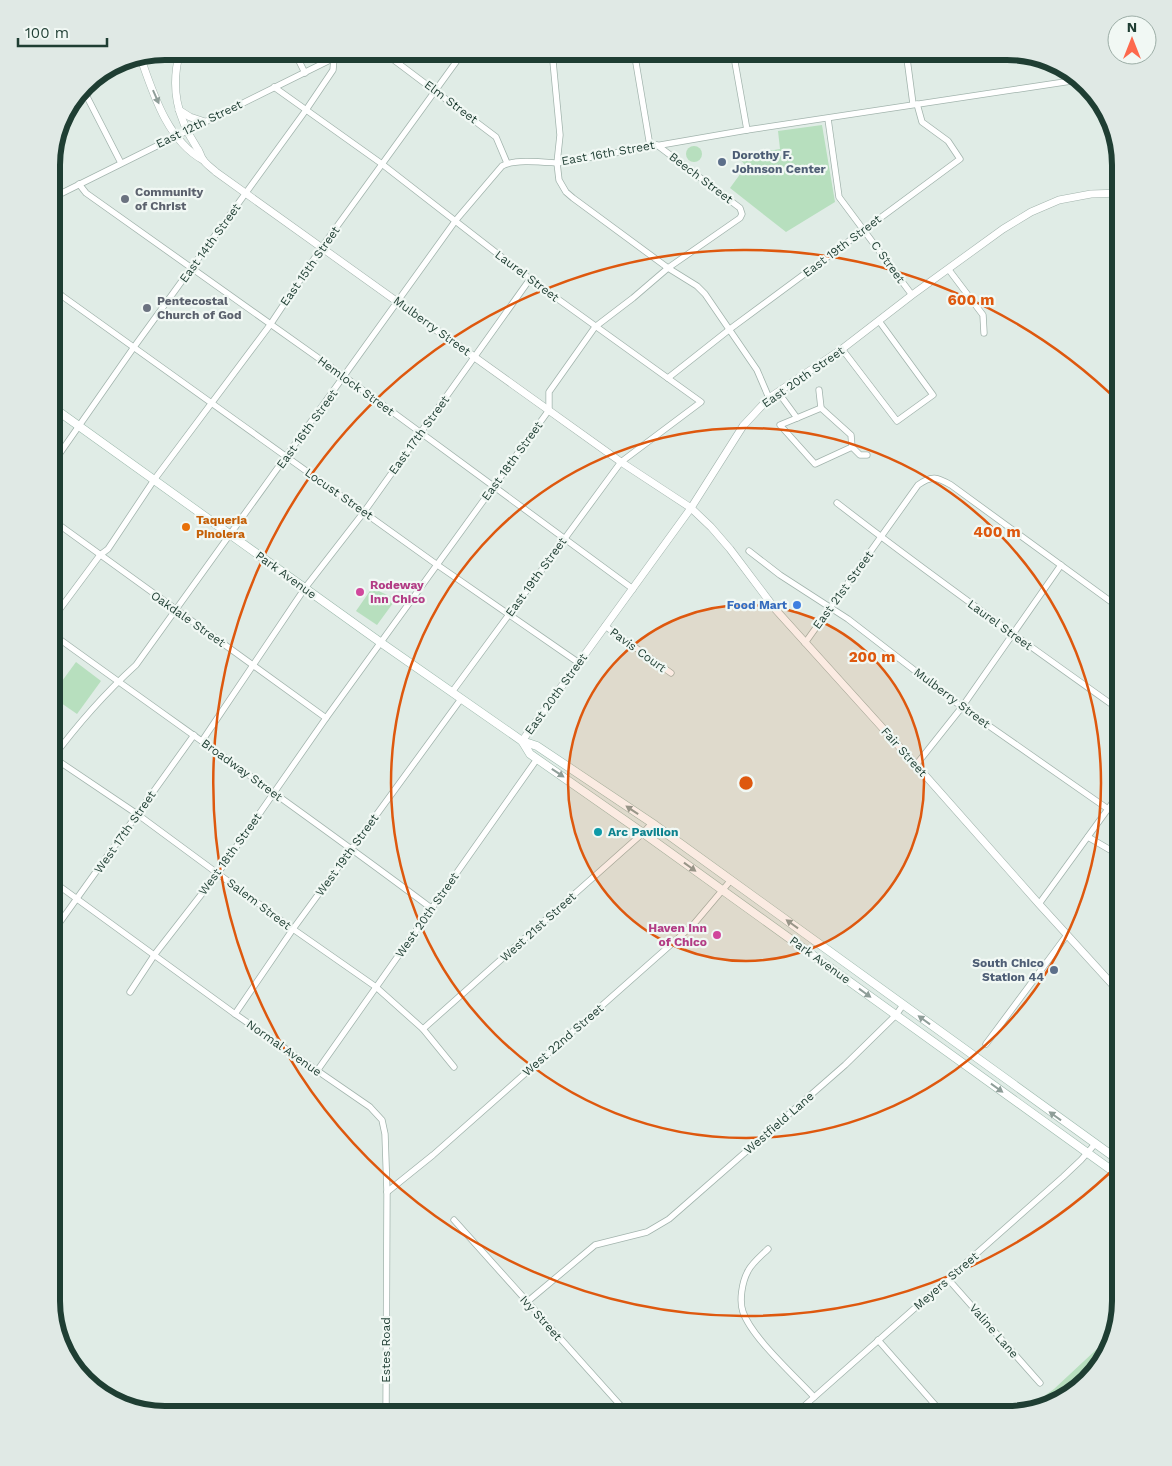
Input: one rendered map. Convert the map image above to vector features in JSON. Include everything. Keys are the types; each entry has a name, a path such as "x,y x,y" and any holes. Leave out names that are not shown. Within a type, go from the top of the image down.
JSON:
{"main road":[{"name":"Park Avenue","path":"60,412 461,699 522,741 537,746 652,823 1112,1156"},
{"name":"Park Avenue","path":"522,741 530,754 1112,1170"}],"street":[{"name":"Mulberry Street","path":"178,60 175,82 179,110 186,131 203,160 216,172 247,192 322,248 621,462 691,508"},
{"path":"298,60 305,73"},
{"name":"East 12th Street","path":"60,194 330,60"},
{"name":"East 14th Street","path":"60,454 134,347 306,110 333,70 334,60"},
{"name":"Elm Street","path":"394,60 496,136 507,163"},
{"name":"East 15th Street","path":"60,608 100,555 108,549 154,480 270,325 322,248 458,60"},
{"path":"553,60 560,135 557,163 559,180 566,192 668,268 697,286 705,294 757,370 770,398"},
{"path":"636,60 650,146"},
{"path":"735,60 747,130"},
{"path":"907,60 915,104"},
{"path":"143,63 160,108 176,136 193,155 203,160"},
{"name":"East 16th Street","path":"60,748 82,720 136,666 456,220 493,176 507,163 557,163 747,130 1070,81"},
{"name":"Laurel Street","path":"274,87 382,164 595,327 702,402 621,462"},
{"path":"86,96 121,163"},
{"name":"East 19th Street","path":"668,378 863,229 960,159 948,141 922,122 915,104"},
{"path":"179,110 190,117 205,122"},
{"name":"C Street","path":"828,119 839,197 912,295"},
{"name":"Beech Street","path":"657,145 740,208 742,214"},
{"name":"Hemlock Street","path":"79,184 86,193 421,433 633,588"},
{"name":"East 20th Street","path":"522,741 691,508 743,426 770,398 842,349 912,295 1003,230 1032,212 1060,200 1091,194 1112,193"},
{"name":"East 18th Street","path":"380,642 549,410 550,392 595,327 668,268 740,218 742,214"},
{"path":"948,270 982,315 984,333"},
{"name":"East 17th Street","path":"305,588 364,512 530,279"},
{"name":"Locust Street","path":"60,294 436,564 579,663"},
{"path":"842,349 897,421 926,400 933,394 879,322"},
{"path":"819,390 821,408 851,435 852,447 860,455 867,455"},
{"path":"778,392 796,418"},
{"path":"821,408 780,425 815,464 852,447"},
{"name":"East 19th Street","path":"452,692 621,462"},
{"path":"882,537 918,486 927,478 939,478 952,485 1112,602"},
{"name":"Laurel Street","path":"837,503 1014,635 1112,705"},
{"name":"Fair Street","path":"691,508 730,549 776,610 805,643 1112,984"},
{"name":"Oakdale Street","path":"60,526 326,718"},
{"name":"East 21st Street","path":"805,643 882,537"},
{"name":"Mulberry Street","path":"749,551 780,575 831,607 962,707 1108,809"},
{"path":"916,765 962,707 1061,565"},
{"path":"202,741 255,665 305,588"},
{"name":"Pavis Court","path":"605,626 671,673"},
{"name":"Broadway Street","path":"60,640 273,794 352,848 431,908"},
{"name":"West 18th Street","path":"130,992 155,954 218,873 380,642"},
{"name":"West 19th Street","path":"236,1014 293,929 461,699"},
{"name":"West 17th Street","path":"60,923 194,735"},
{"name":"West 20th Street","path":"317,1071 537,758"},
{"name":"Salem Street","path":"60,763 137,814 293,929 376,987 423,1029 454,1067"},
{"path":"1039,904 1112,804"},
{"name":"West 21st Street","path":"423,1029 652,823"},
{"path":"1088,837 1112,851"},
{"name":"West 22nd Street","path":"387,1192 433,1155 686,931 724,891 731,880"},
{"name":"Normal Avenue","path":"60,886 236,1014 370,1107 382,1120 385,1134 387,1192 386,1284"},
{"path":"986,1044 1067,935"},
{"name":"Westfield Lane","path":"527,1302 595,1245 646,1232 669,1220 845,1065 896,1015 903,1005"},
{"name":"Meyers Street","path":"804,1406 1063,1177 1094,1144"},
{"name":"Ivy Street","path":"454,1220 620,1406"},
{"path":"768,1248 748,1271 742,1292 742,1311 749,1325 759,1338 814,1397"},
{"name":"Valine Lane","path":"948,1278 1040,1383"},
{"name":"Estes Road","path":"386,1284 386,1406"},
{"path":"878,1340 936,1406"}],"green space":[{"path":"822,125 835,202 786,232 730,188 746,166 737,156 780,149 778,131"},
{"path":"691,146 697,146 702,151 700,160 691,162 686,157 686,151"},
{"path":"372,588 396,599 377,625 356,611"},
{"path":"76,662 101,681 77,714 60,702 60,684"},
{"path":"1102,1344 1086,1370 1076,1380 1059,1392 1037,1401 1054,1389"}],"place":[{"name":"Dorothy F. Johnson Center","path":"722,162"},
{"name":"Community of Christ","path":"125,199"},
{"name":"Pentecostal Church of God","path":"147,308"},
{"name":"Taqueria Pinolera","path":"186,527"},
{"name":"Rodeway Inn Chico","path":"360,592"},
{"name":"Food Mart","path":"797,605"},
{"name":"Arc Pavilion","path":"598,832"},
{"name":"Haven Inn of Chico","path":"717,935"},
{"name":"South Chico Station 44","path":"1054,970"}]}
